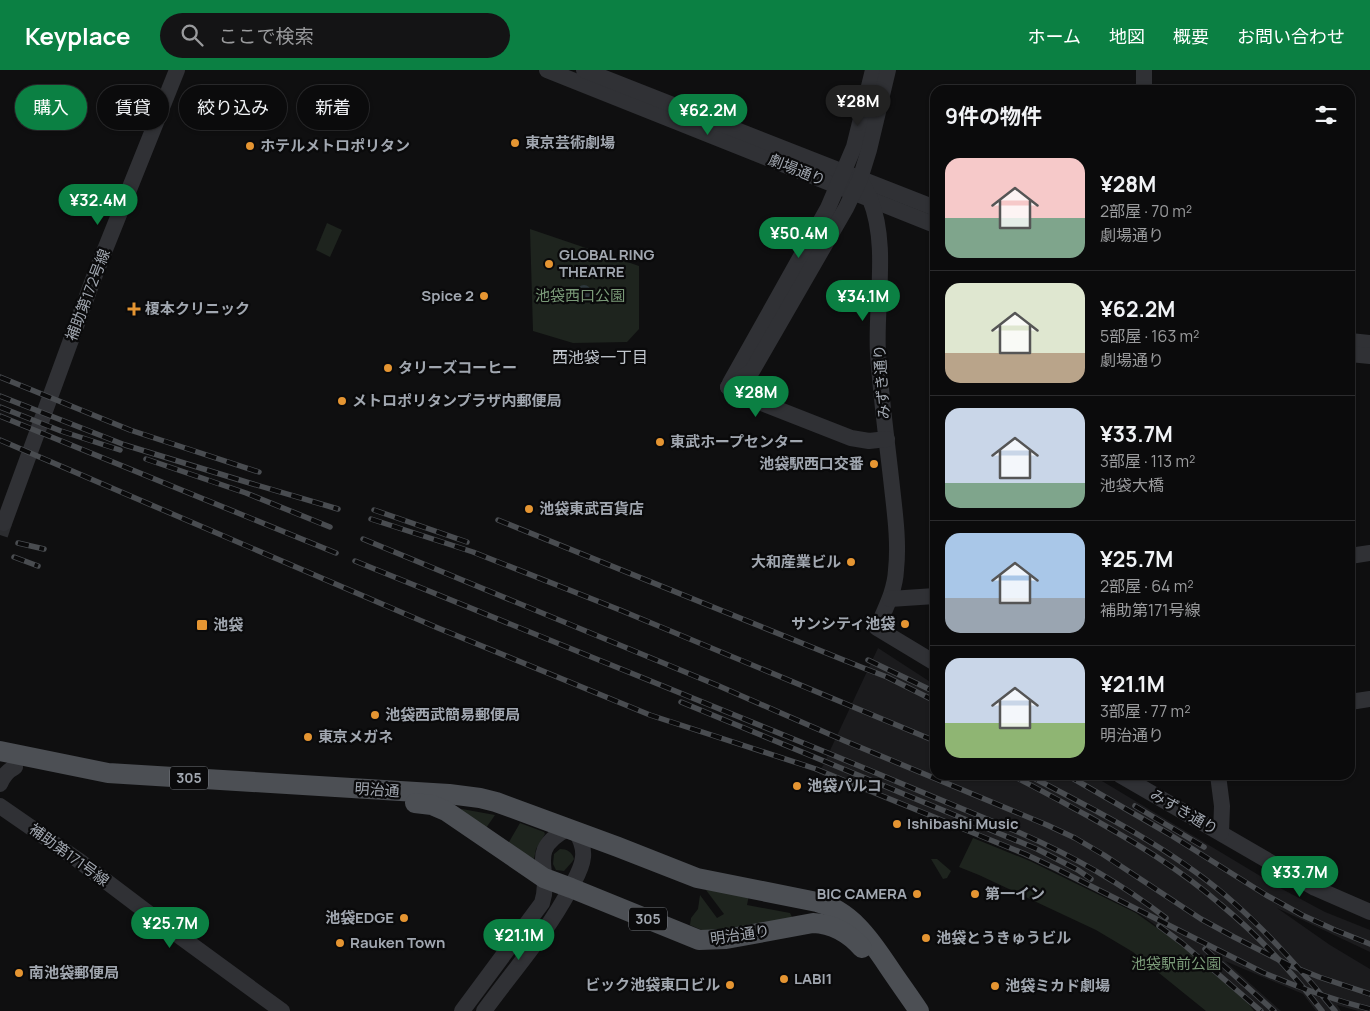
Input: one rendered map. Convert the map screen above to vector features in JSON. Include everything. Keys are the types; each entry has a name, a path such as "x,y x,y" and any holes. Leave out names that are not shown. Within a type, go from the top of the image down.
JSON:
{"main road":[{"name":"明治通","path":"0,751 108,773 464,796 496,802 697,878 789,898"},
{"name":"明治通","path":"7,766 108,784 432,805 446,811 544,878"},
{"name":"明治通り","path":"544,878 699,940 726,939 813,923 826,924 842,930 862,949 905,1011"},
{"path":"789,898 803,909 804,919 800,925"},
{"name":"305","path":"789,898 821,903 847,916 867,936 919,1011"}],"street":[{"name":"補助第172号線","path":"4,523 94,277 177,70"},
{"name":"劇場通り","path":"547,70 849,182 930,206"},
{"name":"劇場通り","path":"584,70 849,182"},
{"path":"849,182 854,147 873,70"},
{"path":"849,182 869,150 888,70"},
{"path":"1144,70 1144,85"},
{"name":"みずき通り","path":"849,182 870,199 877,223 880,258 878,352 897,547 896,571 890,599 877,628 930,660"},
{"name":"みずき通り","path":"849,182 846,208 752,371 728,387 749,398 850,438 869,441 887,439"},
{"path":"870,199 930,223"},
{"path":"1355,342 1370,343"},
{"path":"1355,354 1370,356"},
{"path":"1355,555 1370,553"},
{"path":"890,599 930,596"},
{"path":"1355,701 1370,699"},
{"path":"0,784 8,770 7,766"},
{"name":"みずき通り","path":"1129,780 1315,888 1370,912"},
{"path":"1219,780 1222,806 1222,833"},
{"path":"0,797 4,810"},
{"name":"補助第171号線","path":"4,810 78,860 282,1011"},
{"path":"462,1011 542,903 545,894 542,860 546,846 554,837 572,830 582,844 583,859 571,888 557,913 484,1011"}],"shaded area":[{"path":"581,285 587,285 591,292 587,299 581,299 577,295 577,289"},
{"path":"878,648 930,682 930,780 1100,780 1282,889 1325,912 1370,930 1370,952 1277,908 1330,945 1370,969 1370,1011 1358,1011 1337,1005 1341,1011 1316,1011 1303,994 1225,961 1281,1011 1256,1011 1245,999 1182,944 1137,912 1031,860 819,774"}],"green space":[{"path":"327,223 342,230 330,257 316,250"},
{"name":"池袋西口公園","path":"530,229 639,266 639,329 627,342 573,343 533,331"},
{"path":"462,809 495,815 486,828"},
{"path":"520,823 545,834 536,849 534,859 509,842"},
{"name":"池袋駅前公園","path":"973,838 1030,861 1136,913 1181,945 1248,1003 1254,1011 1206,1011 1133,952 1096,930 959,867"},
{"path":"560,849 569,851 574,859 564,871 556,870 553,864 554,854"},
{"path":"931,859 937,859 951,871 947,878 943,879"},
{"path":"706,890 749,895 747,905 790,913 791,920 718,932 704,931 690,925 691,918 698,909 700,895 717,918 724,914"}],"tunnel":[{"path":"0,535 4,523"}],"railway":[{"path":"0,377 130,430 259,472"},
{"path":"0,396 125,445 338,509"},
{"path":"0,407 61,431 120,450"},
{"path":"0,416 336,553"},
{"path":"0,440 438,628 650,715 816,769 1025,854 1262,972 1315,993 1370,1009"},
{"path":"146,459 246,493 330,527"},
{"path":"374,510 467,542"},
{"path":"371,519 473,552 620,610 930,739"},
{"path":"498,520 887,677 930,698"},
{"path":"363,539 719,686 930,776"},
{"path":"18,543 44,549"},
{"path":"14,557 38,566"},
{"path":"355,561 1018,832 1095,870 1166,918"},
{"path":"868,660 930,690"},
{"path":"681,702 1037,849 1078,870 1091,879"},
{"path":"939,780 1075,838 1201,919 1289,965 1370,994"},
{"path":"1020,780 1122,836 1205,891 1261,941 1287,968 1322,1011"},
{"path":"1037,780 1130,830 1203,877 1240,908 1269,936 1335,1011"},
{"path":"1076,780 1169,834 1266,895 1302,915 1370,944"},
{"path":"1135,806 1204,847"},
{"path":"1159,926 1182,943 1261,1011"},
{"path":"1205,949 1274,1011"}],"place":[{"name":"東京芸術劇場","path":"515,143"},
{"name":"ホテルメトロポリタン","path":"250,146"},
{"name":"GLOBAL RING THEATRE","path":"549,264"},
{"name":"Spice 2","path":"484,296"},
{"name":"榎本クリニック","path":"134,309"},
{"name":"タリーズコーヒー","path":"388,368"},
{"name":"メトロポリタンプラザ内郵便局","path":"342,401"},
{"name":"東武ホープセンター","path":"660,442"},
{"name":"池袋駅西口交番","path":"874,464"},
{"name":"池袋東武百貨店","path":"529,509"},
{"name":"大和産業ビル","path":"851,562"},
{"name":"サンシティ池袋","path":"905,624"},
{"name":"池袋","path":"202,625"},
{"name":"池袋西武簡易郵便局","path":"375,715"},
{"name":"東京メガネ","path":"308,737"},
{"name":"池袋パルコ","path":"797,786"},
{"name":"Ishibashi Music","path":"897,824"},
{"name":"BIC CAMERA","path":"917,894"},
{"name":"第一イン","path":"975,894"},
{"name":"池袋EDGE","path":"404,918"},
{"name":"池袋とうきゅうビル","path":"926,938"},
{"name":"Rauken Town","path":"340,943"},
{"name":"南池袋郵便局","path":"19,973"},
{"name":"LABI1","path":"784,979"},
{"name":"ビック池袋東口ビル","path":"730,985"},
{"name":"池袋ミカド劇場","path":"995,986"}],"district":[{"name":"西池袋一丁目","path":"600,357"}]}
